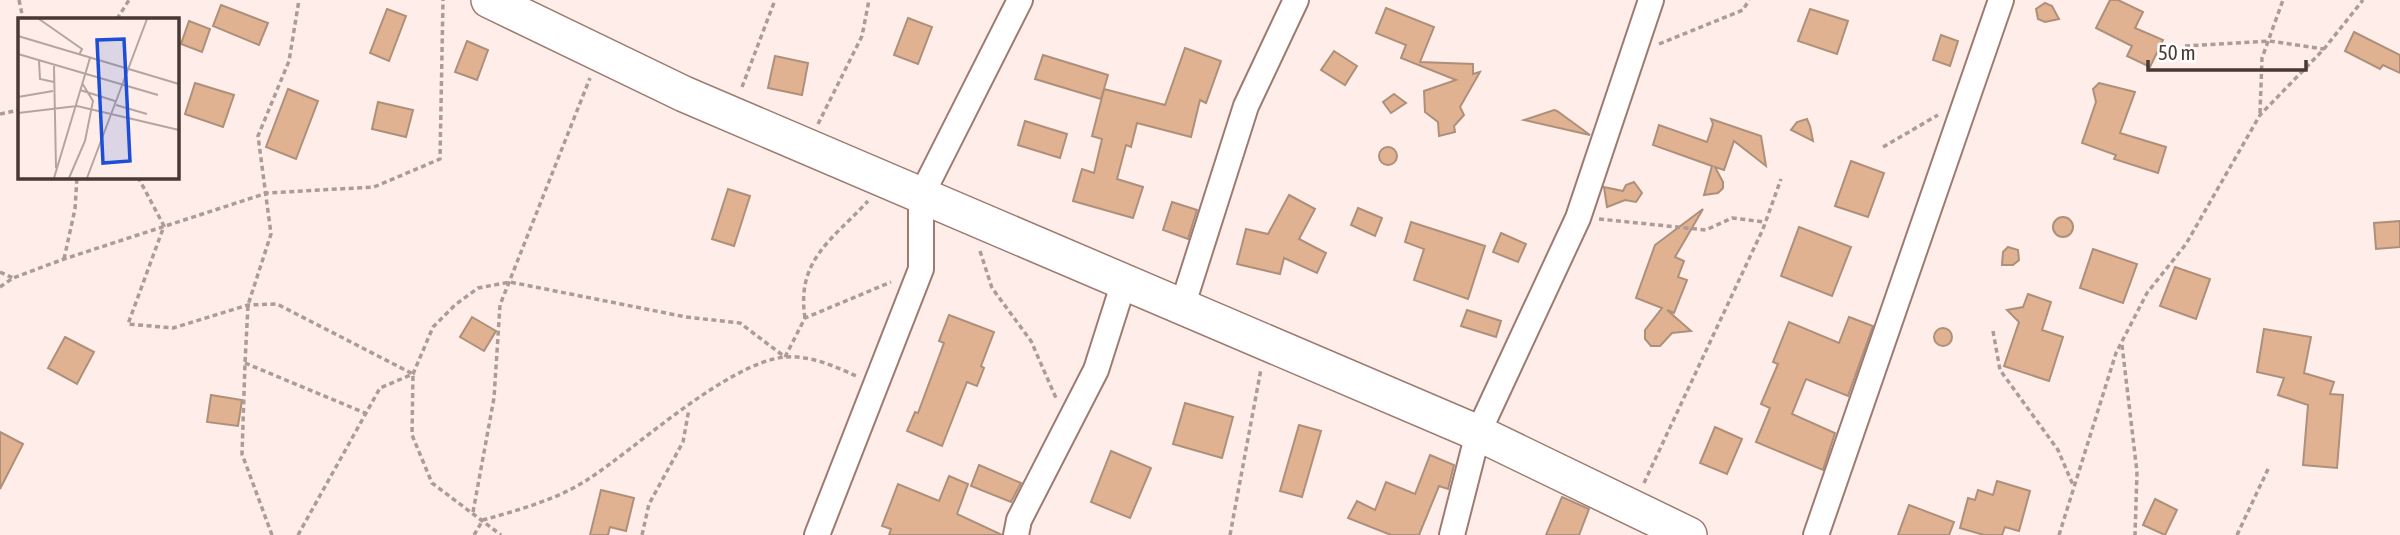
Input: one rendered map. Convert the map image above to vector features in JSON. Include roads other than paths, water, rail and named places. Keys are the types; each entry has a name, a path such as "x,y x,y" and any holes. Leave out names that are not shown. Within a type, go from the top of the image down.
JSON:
{"highway":[{"path":"489,0 600,51 684,94 1478,433 1689,535"}],"street":[{"path":"817,535 921,270 921,196 1020,0"},
{"path":"1182,307 1246,106 1296,0"},
{"path":"1452,535 1478,433 1578,218 1651,0"},
{"path":"1816,535 2001,0"},
{"path":"1016,535 1019,520 1096,370 1124,282"}]}
